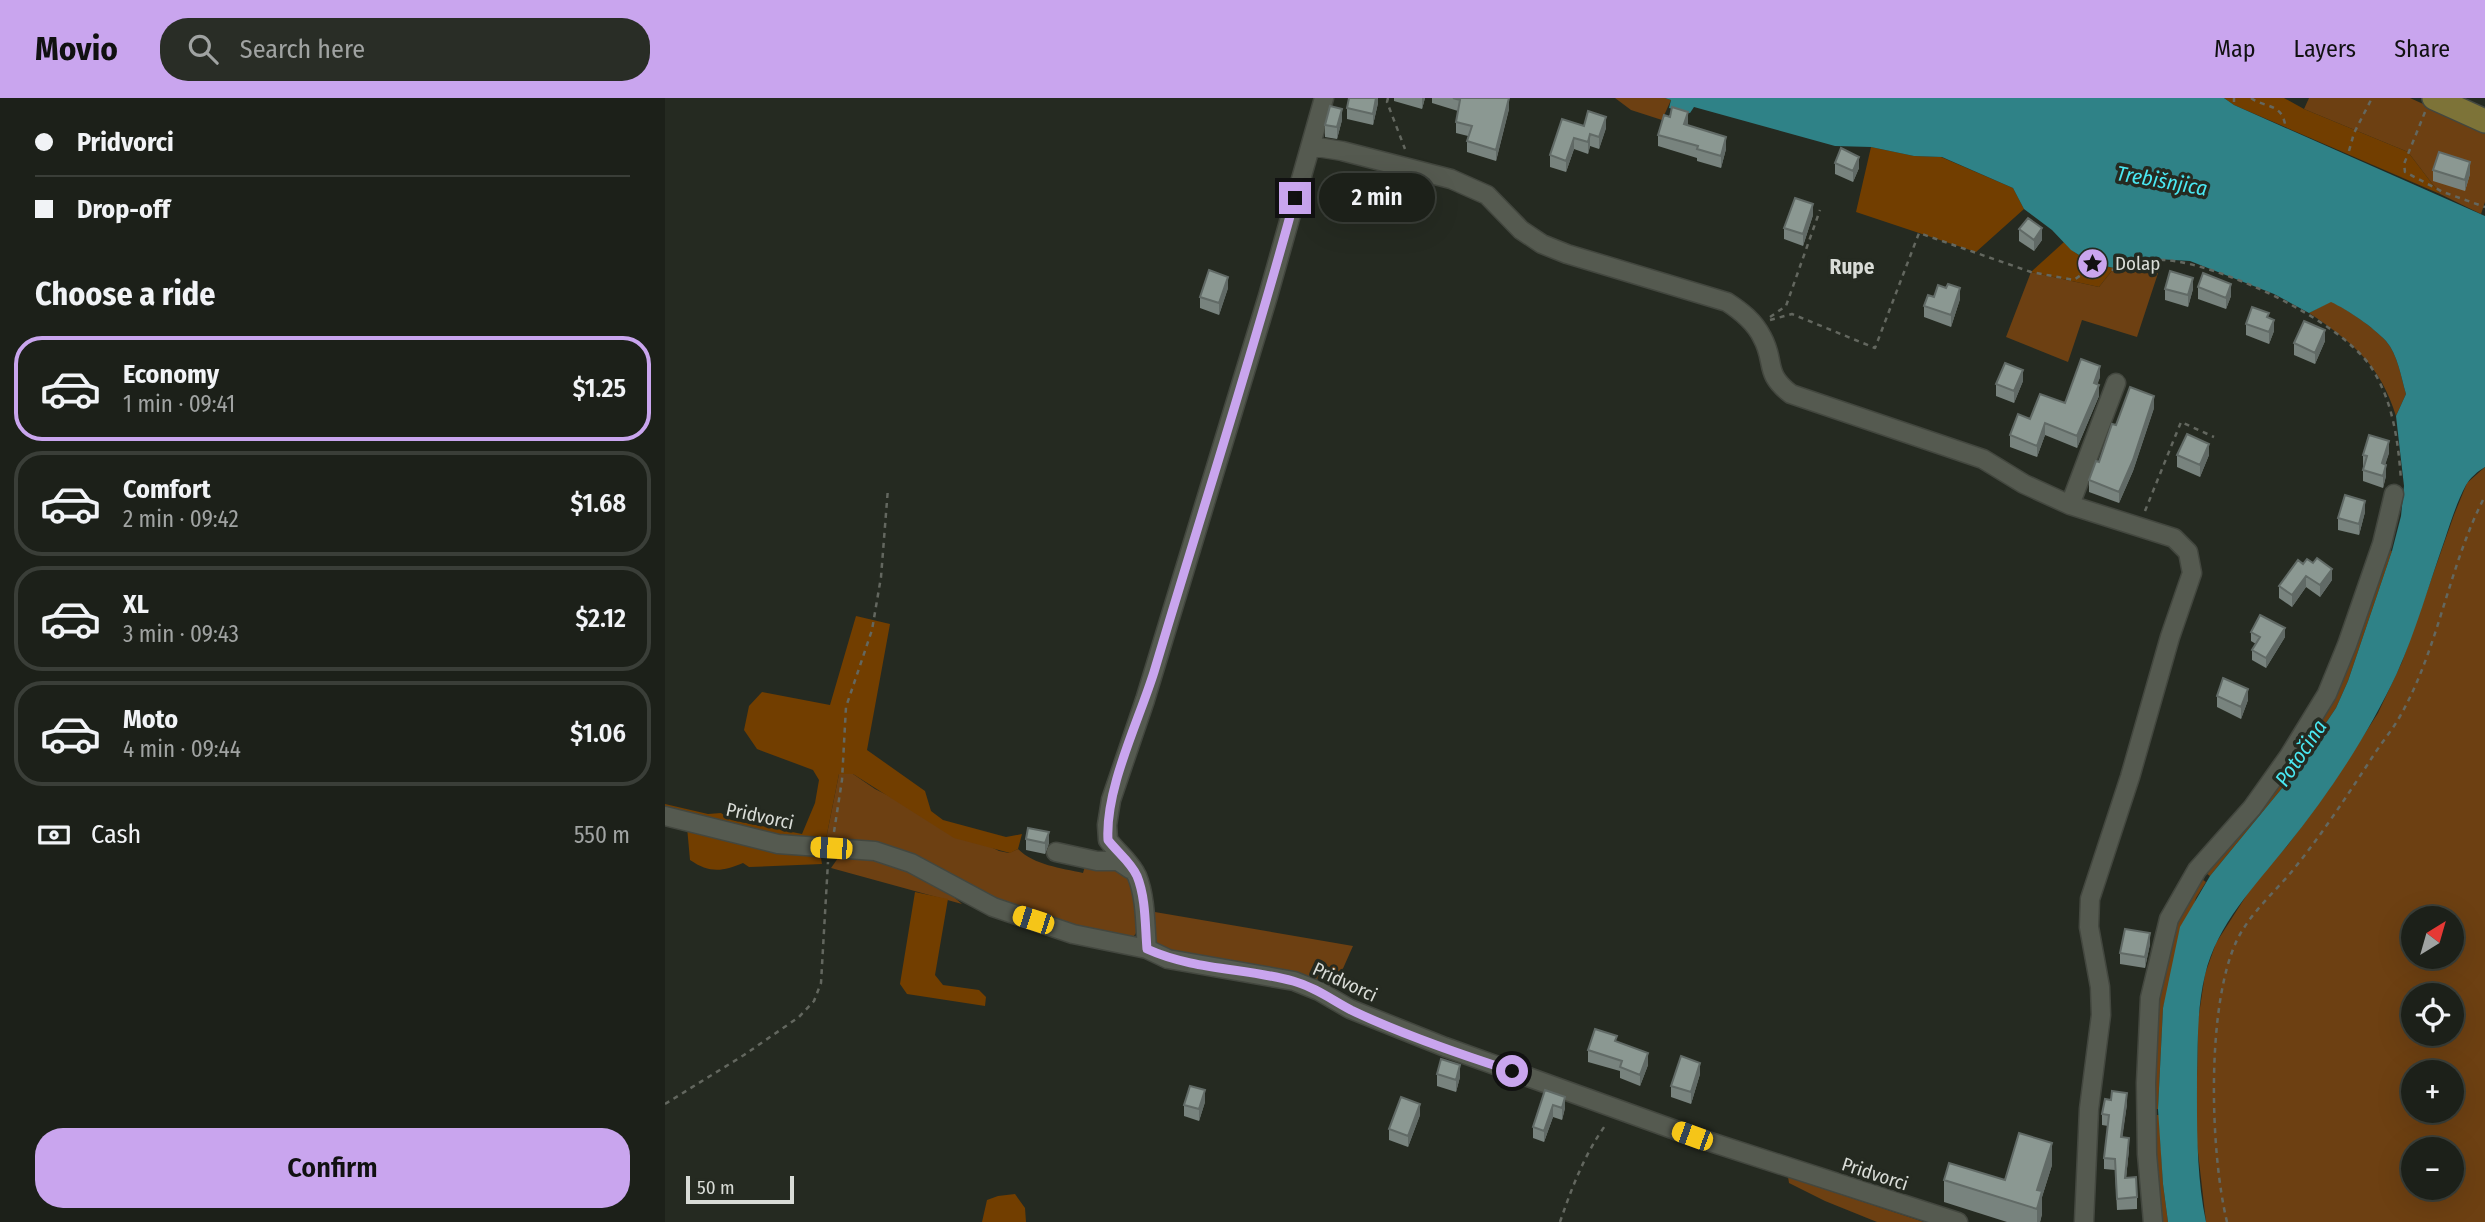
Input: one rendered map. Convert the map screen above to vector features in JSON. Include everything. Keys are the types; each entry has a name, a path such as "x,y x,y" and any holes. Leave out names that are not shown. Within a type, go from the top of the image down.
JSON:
{"main road":[{"path":"2430,102 2485,121"}],"street":[{"path":"1147,949 1144,909 1137,875 1108,840 1107,825 1111,800 1149,687 1268,296 1324,98"},
{"path":"1311,146 1342,151 1451,179 1487,195 1521,230 1542,244 1727,302 1754,324 1768,351 1770,371 1779,385 1791,394 1983,459 2024,484 2070,505 2174,538 2188,552 2192,573 2090,899 2089,927 2101,987 2101,1015 2090,1098 2084,1222"},
{"path":"2070,505 2116,383"},
{"path":"2153,1222 2147,1154 2146,1083 2150,998 2169,919 2197,870 2252,808 2289,756 2327,694 2382,544 2394,494"},
{"name":"Pridvorci","path":"665,816 778,845 875,851 894,856 993,906 1073,933 1147,949 1168,959 1294,981 1319,991 1350,1009 1425,1040 1618,1110 1958,1222"},
{"path":"1056,852 1097,861 1118,861 1137,875"}],"path":[{"path":"1388,98 1387,102 1412,169"},
{"path":"2251,98 2275,106 2284,115 2285,124"},
{"path":"2349,151 2354,133 2372,98"},
{"path":"2430,102 2404,164 2405,172 2436,188 2485,207"},
{"path":"1754,324 1787,306 1820,210"},
{"path":"1754,324 1792,314 1875,348 1919,233 2031,272 2074,280 2092,267 2116,270 2143,260 2190,263 2274,296 2332,331 2362,356 2378,379 2393,417 2402,485 2394,494"},
{"path":"2139,527 2181,422 2214,437"},
{"path":"665,1104 799,1017 814,1001 821,984 825,873 842,780 846,707 872,630 881,577 888,488"},
{"path":"2227,1222 2215,1141 2215,1085 2217,1029 2224,981 2237,940 2259,906 2292,872 2340,808 2399,718 2418,681 2454,571 2485,496"},
{"path":"1560,1222 1575,1180 1593,1143 1618,1110"}],"shaded area":[{"path":"1615,98 1671,100 1662,120 1631,110"},
{"path":"2224,98 2284,98 2408,152 2440,194 2234,105"},
{"path":"2309,98 2410,98 2485,132 2485,202 2481,214 2440,194 2408,152 2304,109"},
{"path":"1871,147 1914,156 1941,157 2013,188 2024,209 1976,252 1856,212"},
{"path":"2064,242 2087,260 2114,268 2099,287 2031,272"},
{"path":"2141,258 2163,258 2137,337 2082,320 2068,362 2006,337 2031,272 2099,287 2114,268"},
{"path":"2331,301 2367,325 2390,347 2399,366 2406,394 2396,416 2382,382 2363,356 2309,313"},
{"path":"2485,467 2485,1222 2206,1222 2196,1135 2198,1021 2205,974 2216,943 2255,882 2287,846 2330,788 2378,713 2402,662 2467,483"},
{"path":"2385,548 2392,551 2348,681 2336,708 2283,787 2210,876 2203,871 2293,759"},
{"path":"856,616 890,624 867,750 925,791 931,811 943,820 1006,837 1022,834 1018,849 1010,853 954,838 853,774 839,774 826,839 802,842 665,811 665,804 708,814 721,813 731,820 802,834 815,803 819,780 813,770 757,749 744,730 749,706 762,692 830,705"},
{"path":"839,774 853,774 875,789 999,851 1009,853 1018,849 1040,862 1083,873 1086,863 1130,873 1139,908 1136,934 1130,940 1027,913 826,839"},
{"path":"687,827 815,853 821,858 822,864 749,867 743,863 729,868 710,869 690,860"},
{"path":"862,853 936,882 962,904 831,868 838,858"},
{"path":"2199,877 2206,882 2196,898 2163,1008 2158,1109 2151,1109 2156,996 2174,921"},
{"path":"915,892 948,899 935,975 943,985 979,990 986,997 985,1006 907,994 900,984"},
{"path":"1149,911 1353,946 1333,991 1160,949 1153,938"},
{"path":"2151,1115 2159,1115 2168,1222 2160,1222"},
{"path":"1788,1177 1924,1222 1877,1222 1789,1183"},
{"path":"1015,1194 1025,1208 1026,1222 982,1222 987,1200"}],"water":[{"name":"Trebišnjica","path":"1665,98 2224,98 2234,105 2485,216 2485,467 2470,480 2460,498 2410,641 2373,719 2347,763 2302,827 2238,907 2211,956 2205,975 2198,1025 2197,1075 2199,1167 2206,1222 2168,1222 2163,1184 2158,1109 2163,1008 2180,927 2210,876 2283,787 2336,708 2348,681 2392,551 2401,516 2404,486 2396,416 2406,394 2393,353 2386,341 2374,330 2331,302 2309,313 2274,294 2190,261 2141,258 2114,268 2092,263 2071,250 2052,230 2024,209 2013,188 1942,157 1914,156 1871,147 1835,146 1694,107 1690,113 1669,108 1671,100"}],"building":[{"path":"1349,98 1376,98 1373,114 1347,108"},
{"path":"1453,98 1509,98 1496,150 1467,141 1472,126 1456,122 1460,100"},
{"path":"1330,106 1342,109 1337,127 1325,125"},
{"path":"1672,107 1688,112 1684,124 1726,137 1721,156 1697,149 1698,146 1658,135 1664,115 1670,117"},
{"path":"1588,111 1606,117 1599,137 1590,134 1588,142 1574,138 1566,161 1550,155 1562,119 1584,126"},
{"path":"1841,148 1859,157 1853,171 1835,163"},
{"path":"2439,152 2470,162 2465,180 2433,170"},
{"path":"1795,198 1813,204 1803,234 1784,228"},
{"path":"2028,218 2042,228 2034,240 2019,229"},
{"path":"1209,270 1228,277 1219,303 1200,297"},
{"path":"2170,271 2193,278 2188,295 2165,289"},
{"path":"2203,273 2231,284 2226,298 2198,287"},
{"path":"1948,284 1960,288 1951,315 1924,306 1928,295 1934,297 1938,285 1946,288"},
{"path":"2252,307 2269,313 2267,317 2274,320 2269,332 2246,324"},
{"path":"2304,321 2325,330 2315,353 2294,343"},
{"path":"2081,359 2100,366 2094,383 2099,385 2077,436 2045,423 2037,446 2010,435 2018,414 2030,419 2040,394 2065,403"},
{"path":"2005,363 2023,370 2014,391 1996,384"},
{"path":"2130,387 2154,396 2133,460 2119,492 2089,480 2096,461 2099,462 2112,424 2116,425"},
{"path":"2187,434 2209,444 2200,465 2177,455"},
{"path":"2369,435 2389,441 2382,463 2386,465 2383,476 2363,470 2367,456 2363,455"},
{"path":"2345,495 2365,501 2359,524 2338,518"},
{"path":"2317,558 2332,569 2320,585 2306,576 2292,595 2279,586 2298,560 2303,564 2307,559 2313,563"},
{"path":"2260,615 2285,628 2266,658 2252,650 2260,637 2251,632"},
{"path":"2223,678 2248,689 2241,707 2217,696"},
{"path":"1028,828 1049,832 1045,843 1026,839"},
{"path":"2125,929 2150,933 2145,957 2120,953"},
{"path":"1595,1029 1617,1036 1615,1041 1648,1053 1640,1075 1620,1067 1622,1061 1588,1050"},
{"path":"1681,1056 1700,1063 1691,1092 1671,1086"},
{"path":"1441,1059 1460,1065 1456,1080 1437,1074"},
{"path":"1190,1086 1205,1090 1199,1109 1184,1105"},
{"path":"1545,1090 1565,1097 1562,1108 1553,1105 1544,1131 1533,1127"},
{"path":"2112,1091 2127,1093 2121,1137 2129,1138 2125,1178 2136,1177 2137,1197 2117,1199 2115,1159 2104,1158 2109,1115 2102,1114 2105,1099 2111,1100"},
{"path":"1401,1097 1420,1104 1408,1136 1389,1129"},
{"path":"2019,1133 2052,1143 2037,1190 2042,1191 2037,1209 1944,1180 1949,1163 2005,1180"}],"place":[{"name":"Dolap","path":"2092,263"}],"district":[{"name":"Rupe","path":"1852,267"}],"route":[{"path":"1295,198 1268,296 1145,700 1111,800 1107,825 1108,840 1137,875 1144,909 1147,949 1168,959 1294,981 1319,991 1350,1009 1425,1040 1512,1071"}],"water label":[{"name":"Potočina","path":"2301,753"}]}
